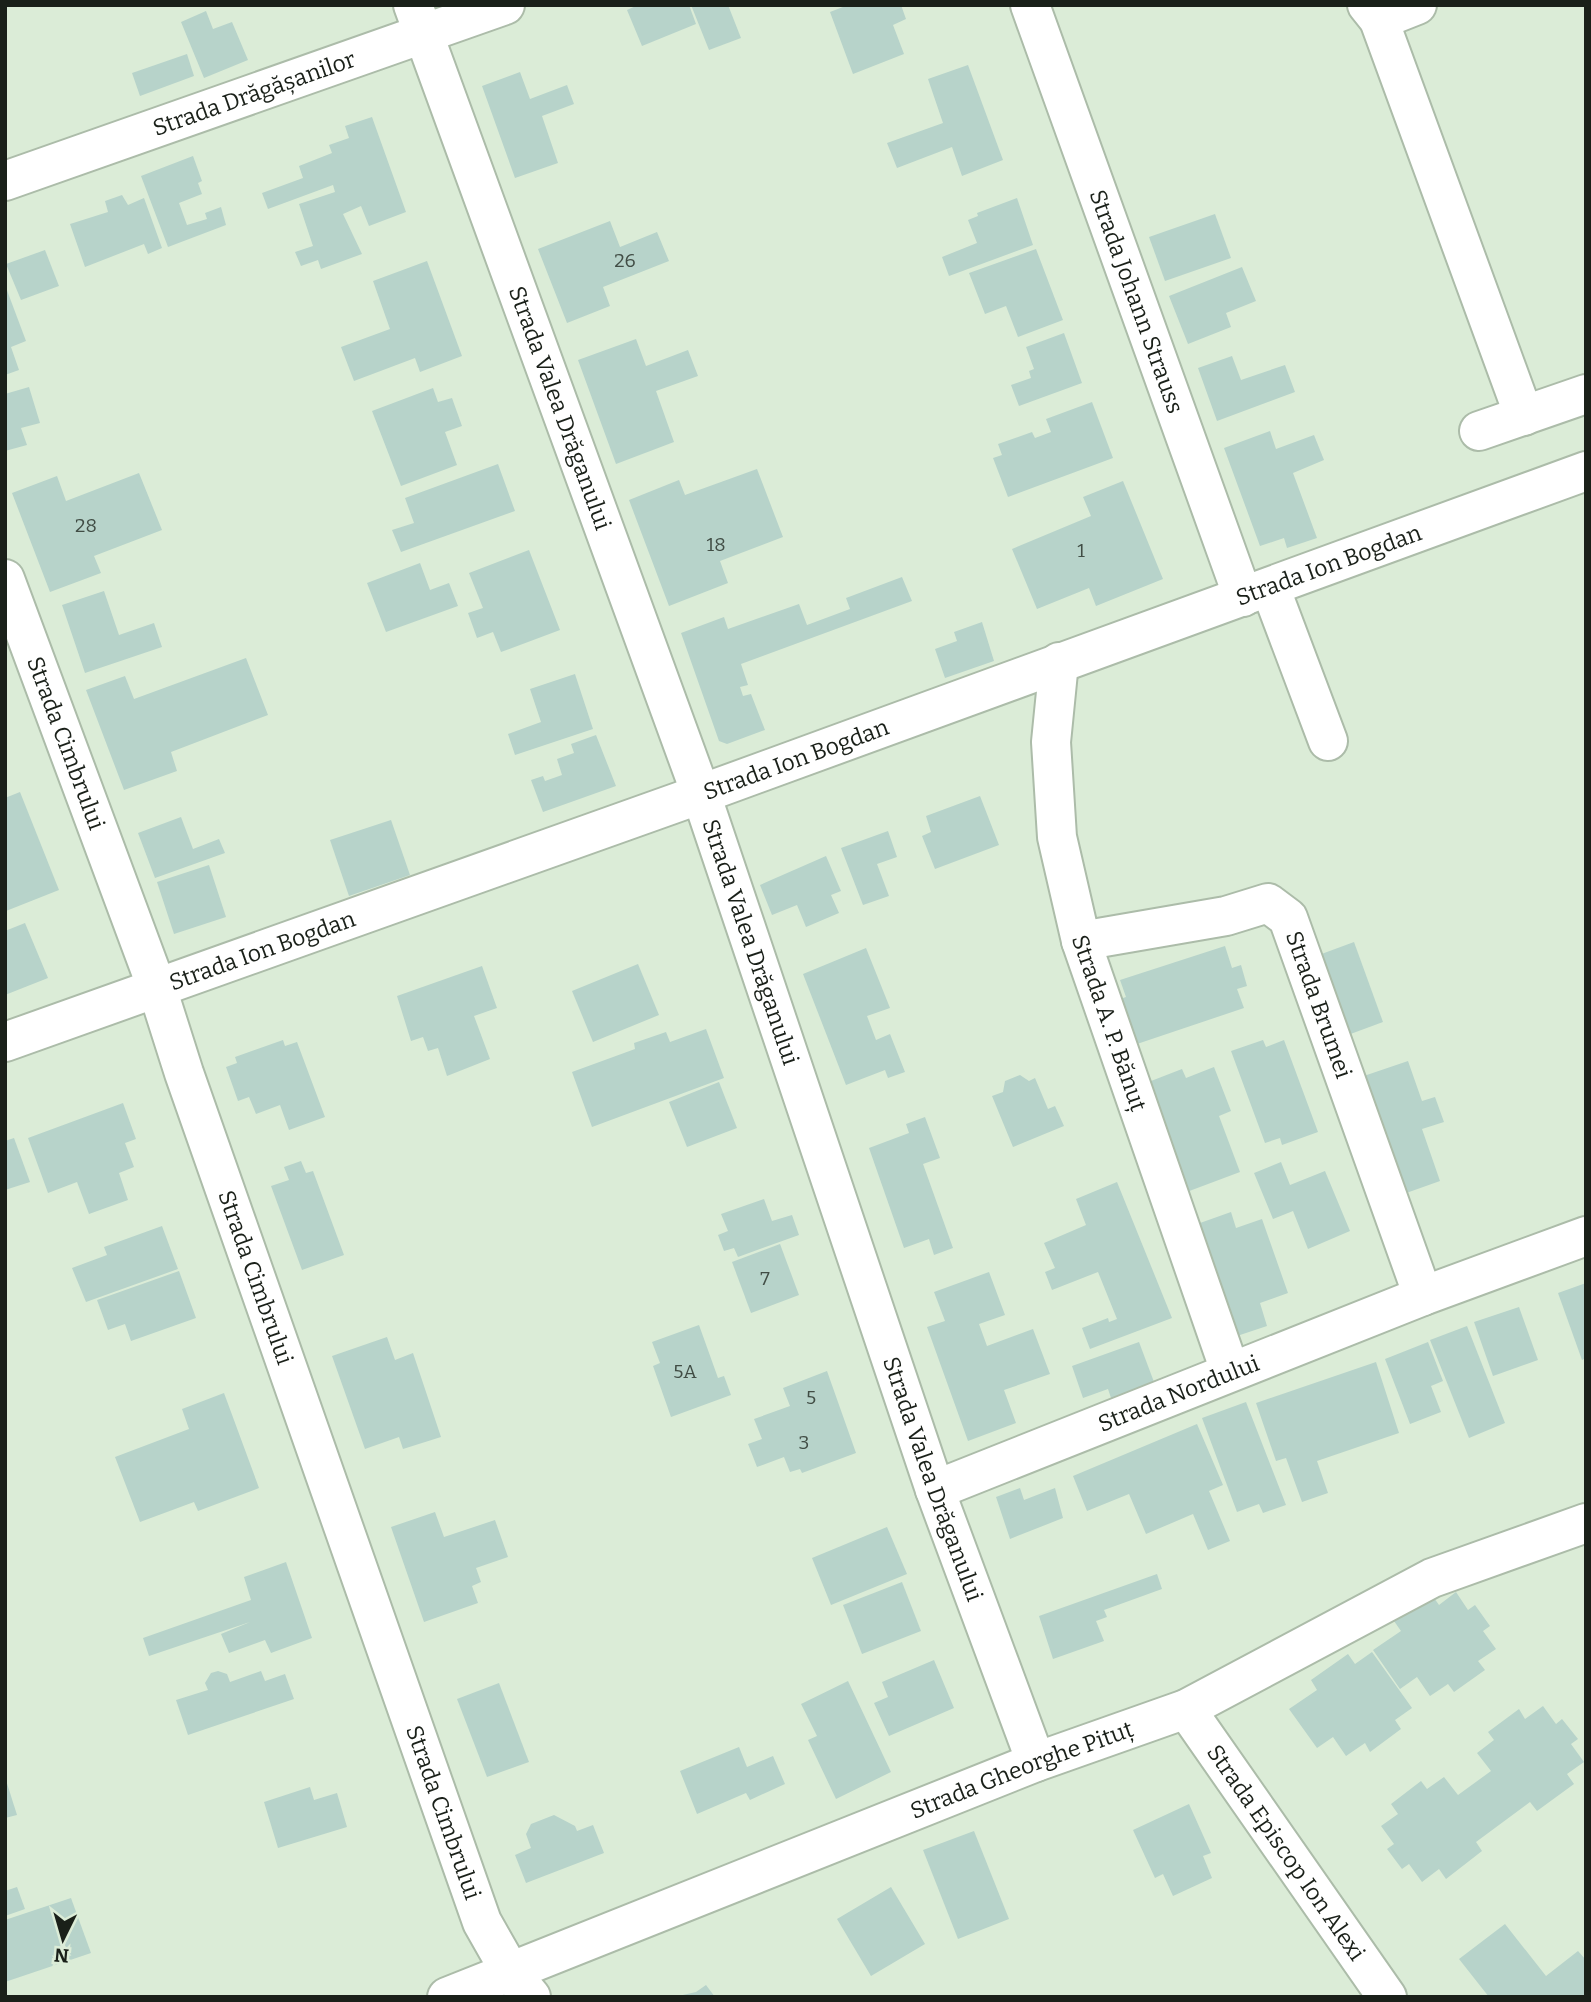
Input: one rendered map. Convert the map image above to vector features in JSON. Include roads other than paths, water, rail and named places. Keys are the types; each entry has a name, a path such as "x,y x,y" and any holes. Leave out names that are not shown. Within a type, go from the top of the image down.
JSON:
{"street":[{"name":"Strada Drăgășanilor","path":"5,181 418,20 505,5"},
{"name":"Strada Johann Strauss","path":"1030,5 1257,592 1328,741"},
{"path":"1417,5 1373,13 1524,416"},
{"name":"Strada Valea Drăganului","path":"418,20 701,794 935,1490 1036,1762"},
{"path":"1479,431 1586,394"},
{"name":"Strada Ion Bogdan","path":"5,1042 701,794 1586,471"},
{"name":"Strada Cimbrului","path":"5,579 157,988 184,1073 482,1922 521,1985"},
{"name":"Strada A. P. Bănuț","path":"1059,662 1051,742 1057,836 1081,941 1230,1371"},
{"name":"Strada Brumei","path":"1081,941 1226,916 1268,903 1288,918 1423,1296"},
{"name":"Strada Nordului","path":"935,1490 1230,1371 1586,1236"},
{"name":"Strada Gheorghe Pituț","path":"447,1997 521,1985 1036,1762 1186,1709 1432,1578 1586,1523"},
{"name":"Strada Episcop Ion Alexi","path":"1186,1709 1387,1997"}]}
